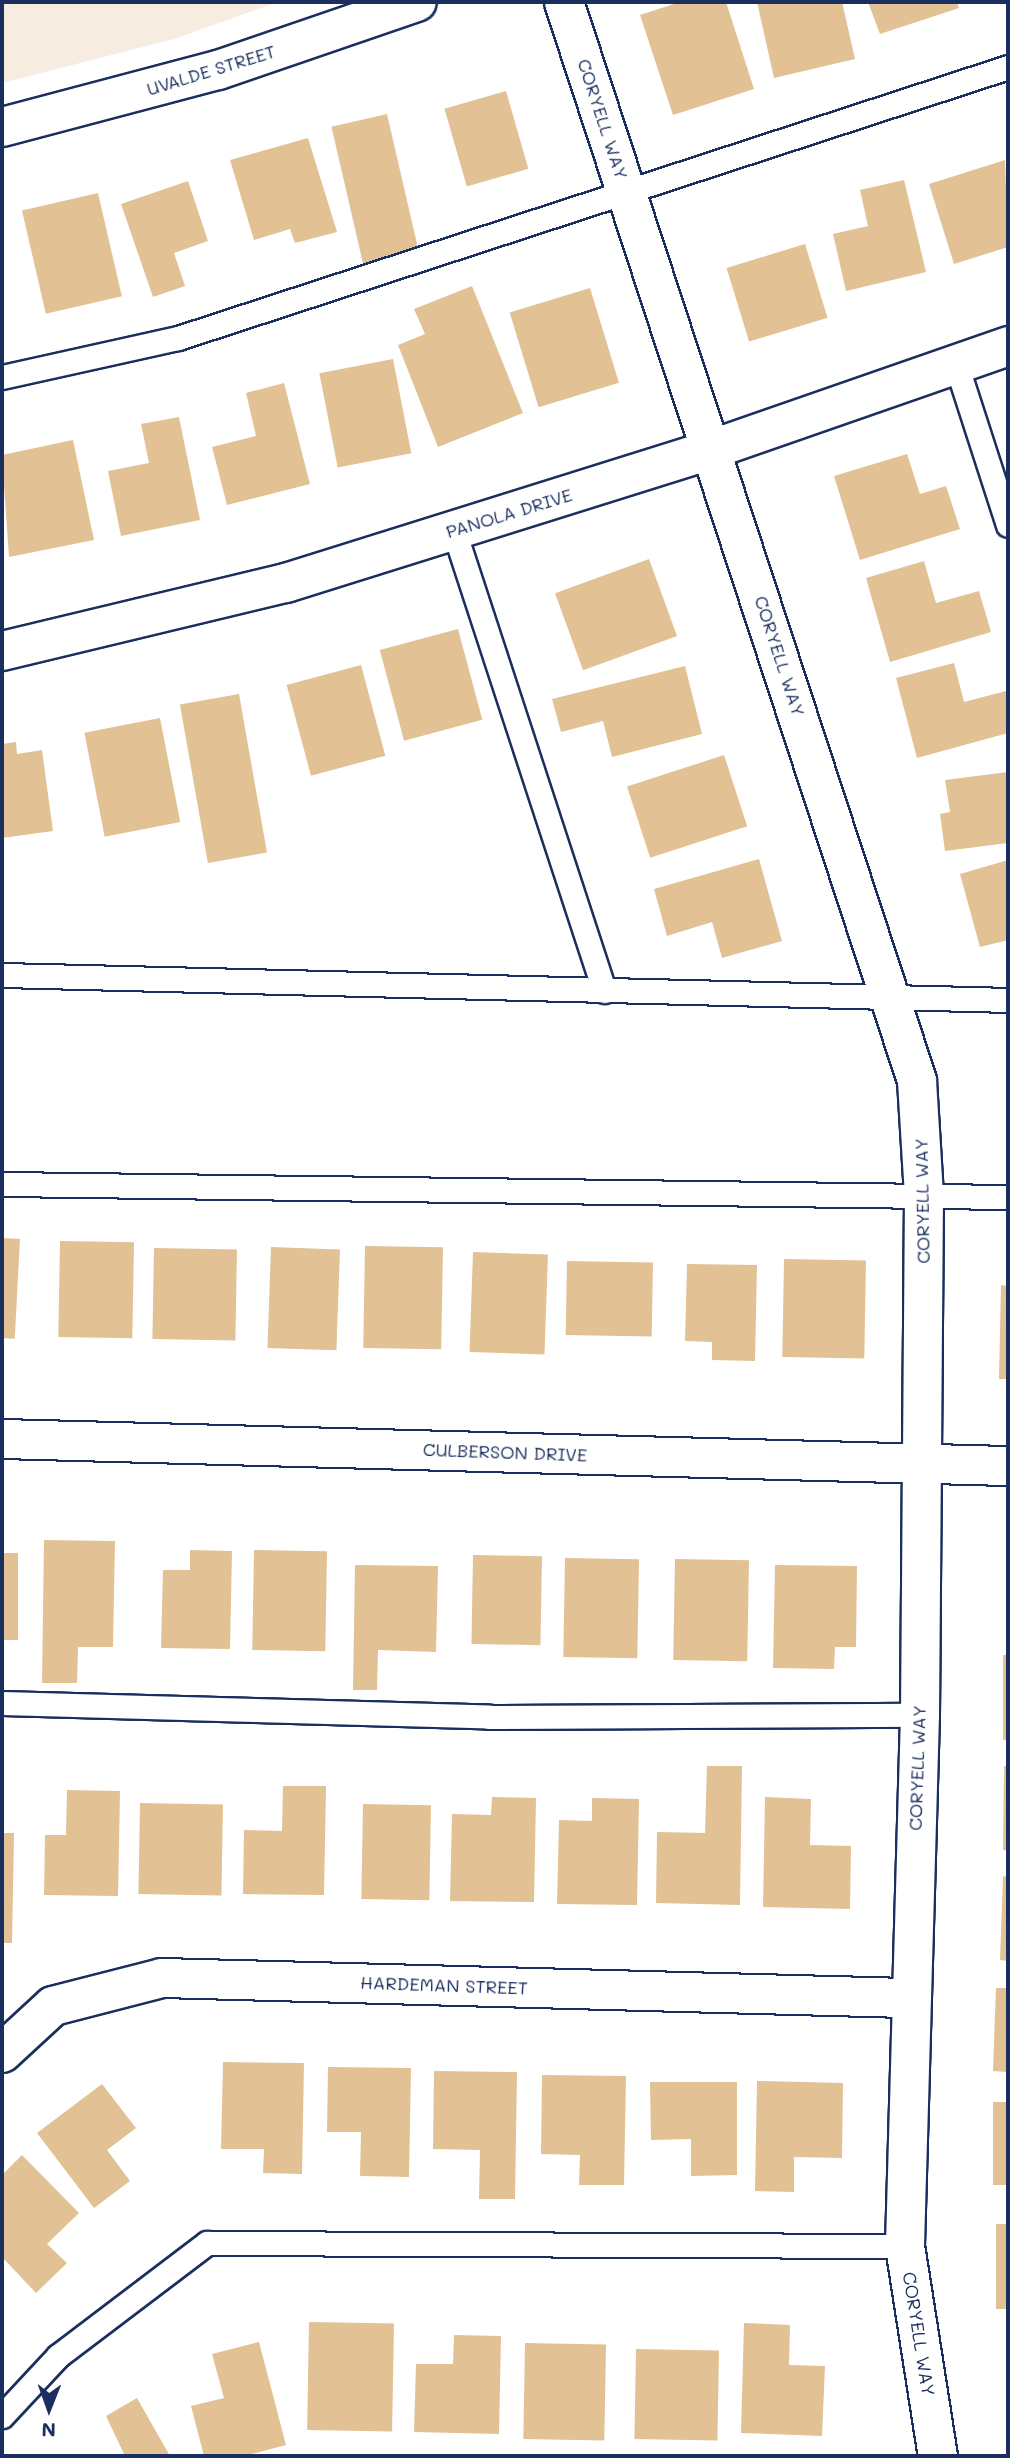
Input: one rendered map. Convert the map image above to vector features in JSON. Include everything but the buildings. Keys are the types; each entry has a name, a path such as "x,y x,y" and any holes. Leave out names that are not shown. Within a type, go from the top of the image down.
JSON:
{"street":[{"name":"UVALDE STREET","path":"2,127 218,70 372,9 417,2"},
{"name":"CORYELL WAY","path":"564,2 710,439 707,451 762,599 917,1081 925,1195 920,1463 920,1715 908,1998 905,2246 938,2456"},
{"name":"PANOLA DRIVE","path":"2,651 286,583 707,451 1008,346"},
{"name":"CULBERSON DRIVE","path":"2,1439 1008,1466"},
{"name":"HARDEMAN STREET","path":"2,2053 53,2006 162,1978 908,1998"}],"lane":[{"path":"2,377 178,338 1008,67"},
{"path":"956,364 1008,525"},
{"path":"454,531 604,991"},
{"path":"2,975 1008,1000"},
{"path":"2,1184 1008,1198"},
{"path":"2,1703 489,1717 920,1715"},
{"path":"2,2416 58,2356 207,2243 905,2246"}],"shaded area":[{"path":"2,2 278,2 174,39 2,83"}]}
